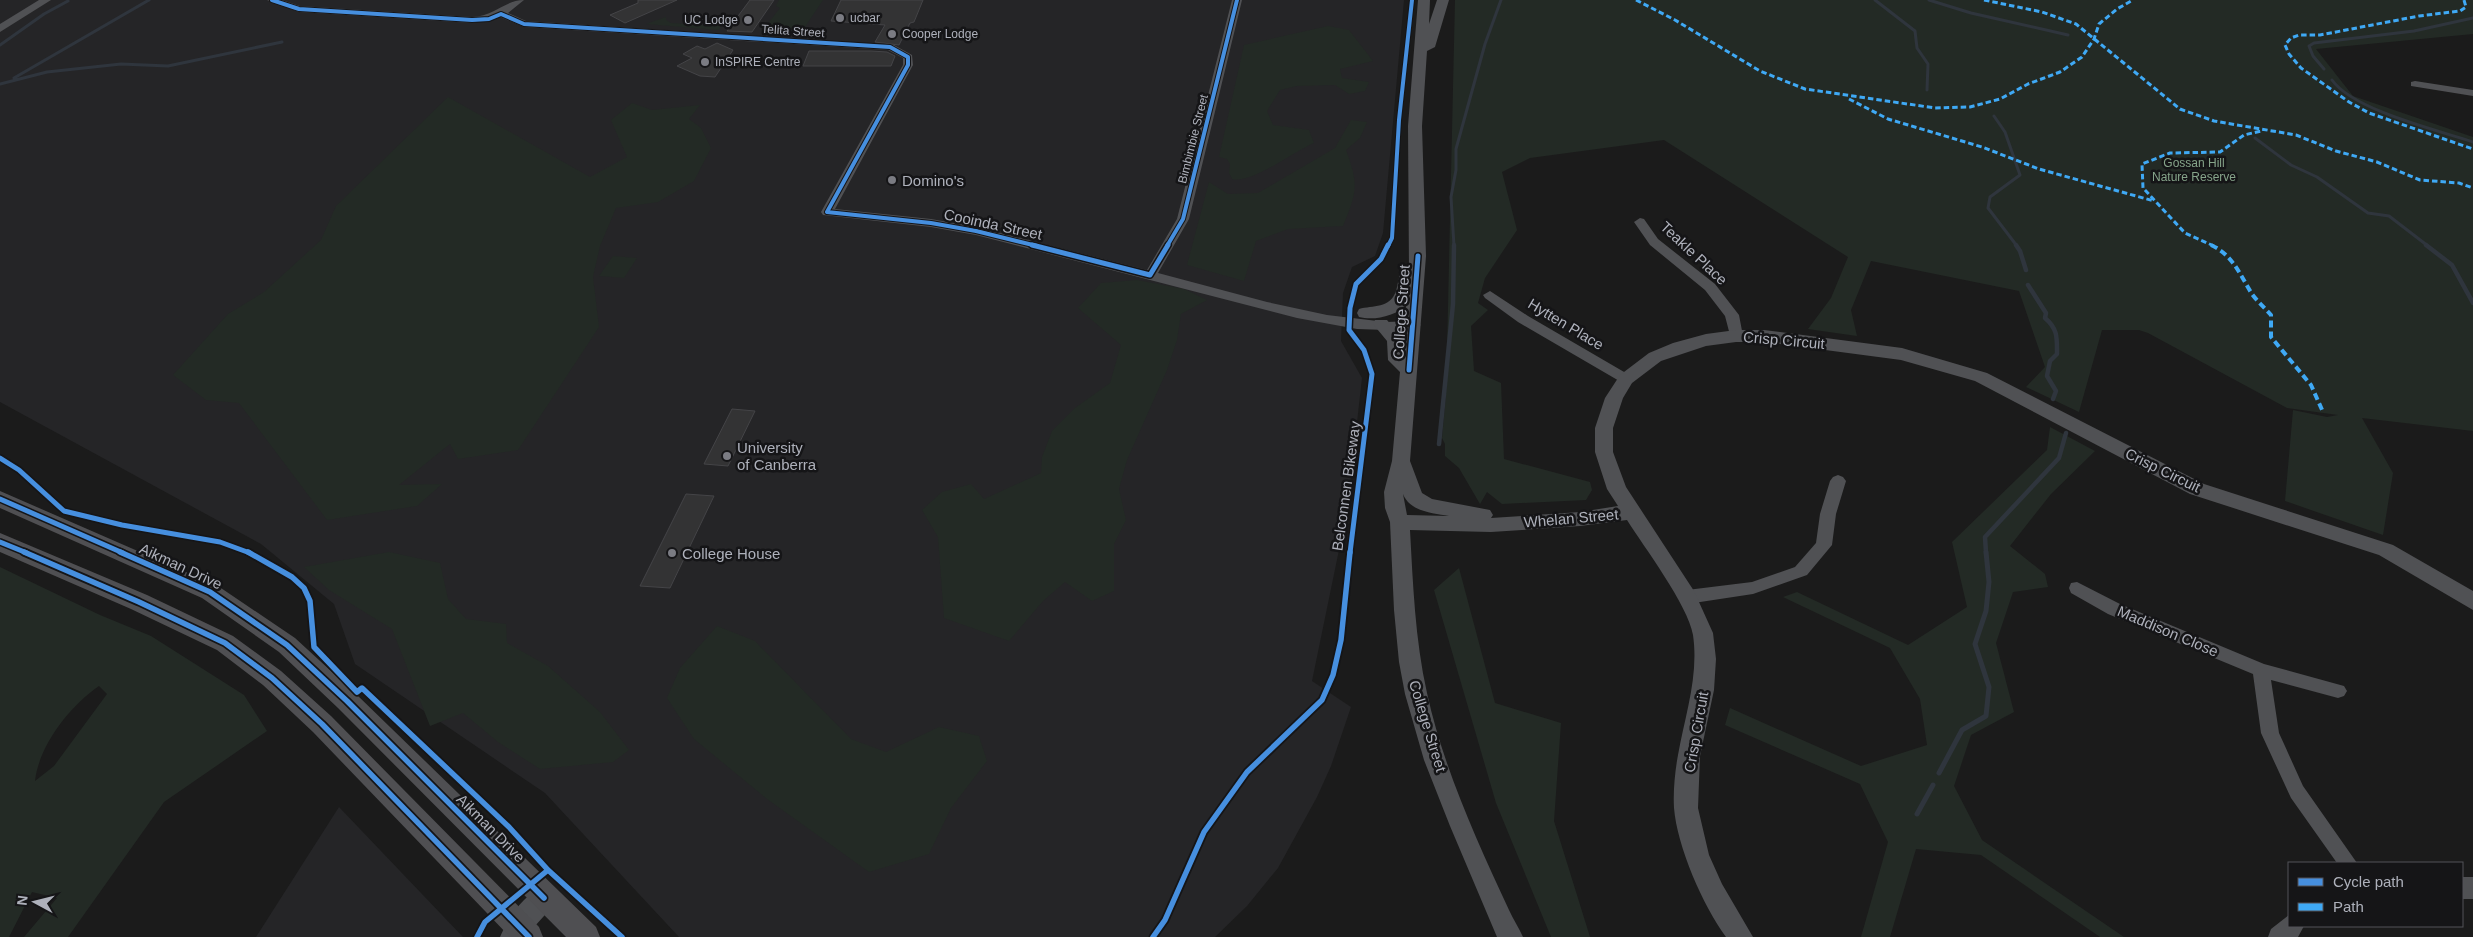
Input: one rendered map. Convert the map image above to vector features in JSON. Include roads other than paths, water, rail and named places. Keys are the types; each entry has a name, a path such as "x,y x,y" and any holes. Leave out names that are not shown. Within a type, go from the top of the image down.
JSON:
{"main road":[{"name":"Aikman Drive","path":"0,499 217,596 287,645 348,700 544,898 586,937"},
{"path":"0,542 225,643 272,678 322,724 523,934"}],"street":[{"path":"0,29 34,4 46,0"},
{"path":"272,0 299,9 472,20 489,19 501,14 519,0"},
{"name":"Bimbimbie Street","path":"1150,275 1183,219 1237,0"},
{"name":"College Street","path":"1424,0 1415,126 1418,256 1404,468 1406,511 1400,522 1410,664 1425,726 1448,791 1506,931"},
{"name":"College Street","path":"1417,86 1443,0"},
{"name":"Telita Street","path":"501,14 524,24 890,47 902,52 908,57 908,65 827,212"},
{"path":"2414,84 2473,93"},
{"name":"Cooinda Street","path":"827,212 932,223 976,231 1291,311 1340,321 1414,325"},
{"name":"Teakle Place","path":"1640,222 1654,242 1710,288 1732,315 1736,336"},
{"path":"1365,313 1392,309 1401,303 1405,294 1408,265 1418,256"},
{"name":"Hytten Place","path":"1490,295 1523,319 1626,379"},
{"name":"Cooinda Street","path":"1291,311 1365,313 1372,318 1400,319 1414,325"},
{"path":"1381,324 1395,340 1396,360 1410,370"},
{"name":"Crisp Circuit","path":"1742,937 1730,922 1697,856 1686,808 1689,756 1703,690 1705,660 1703,634 1687,597 1617,489 1604,452 1604,428 1614,398 1626,379 1655,356 1679,347 1736,336 1804,341 1902,354 1981,377 2197,489 2386,550 2457,590 2473,602"},
{"name":"Whelan Street","path":"1404,468 1414,497 1427,505 1510,523"},
{"path":"1687,597 1752,588 1801,571 1824,545 1828,514 1838,481"},
{"name":"Whelan Street","path":"1400,522 1491,525 1580,519 1631,512"},
{"name":"Maddison Close","path":"2078,588 2114,609 2262,670 2338,691"},
{"path":"2262,670 2270,733 2297,792 2347,862"},
{"path":"523,934 544,898"},
{"path":"2280,937 2291,927"}],"waterway":[{"path":"14,78 149,0"},
{"path":"1454,246 1451,197 1456,170 1456,149 1485,44 1501,0"},
{"path":"1875,0 1915,31 1917,48 1928,64 1927,90"},
{"path":"1929,0 1971,13 2068,35"},
{"path":"0,45 44,14 68,1"},
{"path":"2324,69 2313,56 2309,46 2314,43 2414,31 2473,18"},
{"path":"0,84 47,72 121,64 168,66 282,42"},
{"path":"2332,80 2343,91 2376,110 2473,142"},
{"path":"1994,116 2005,132 2020,175 1990,197 1988,208 2017,246"},
{"path":"2255,138 2291,165 2317,177 2368,213 2389,216 2428,246"},
{"path":"2016,245 2026,270"},
{"path":"2426,245 2452,265 2473,303"},
{"path":"1439,444 1453,304 1454,246"},
{"path":"2028,285 2046,313 2045,318 2056,334 2057,354 2050,361 2047,376 2056,391 2053,399"},
{"path":"1986,553 1985,537 2059,458 2066,433"},
{"path":"1939,773 1962,730 1986,716 1989,687 1975,644 1986,611 1989,582 1986,552"},
{"path":"1917,814 1933,785"}],"place":[{"name":"ucbar","path":"840,18"},
{"name":"UC Lodge","path":"748,20"},
{"name":"Cooper Lodge","path":"892,34"},
{"name":"InSPIRE Centre","path":"705,62"},
{"name":"Domino's","path":"892,180"},
{"name":"University of Canberra","path":"727,456"},
{"name":"College House","path":"672,553"}],"park label":[{"name":"Gossan Hill Nature Reserve","path":"2194,170"}]}
